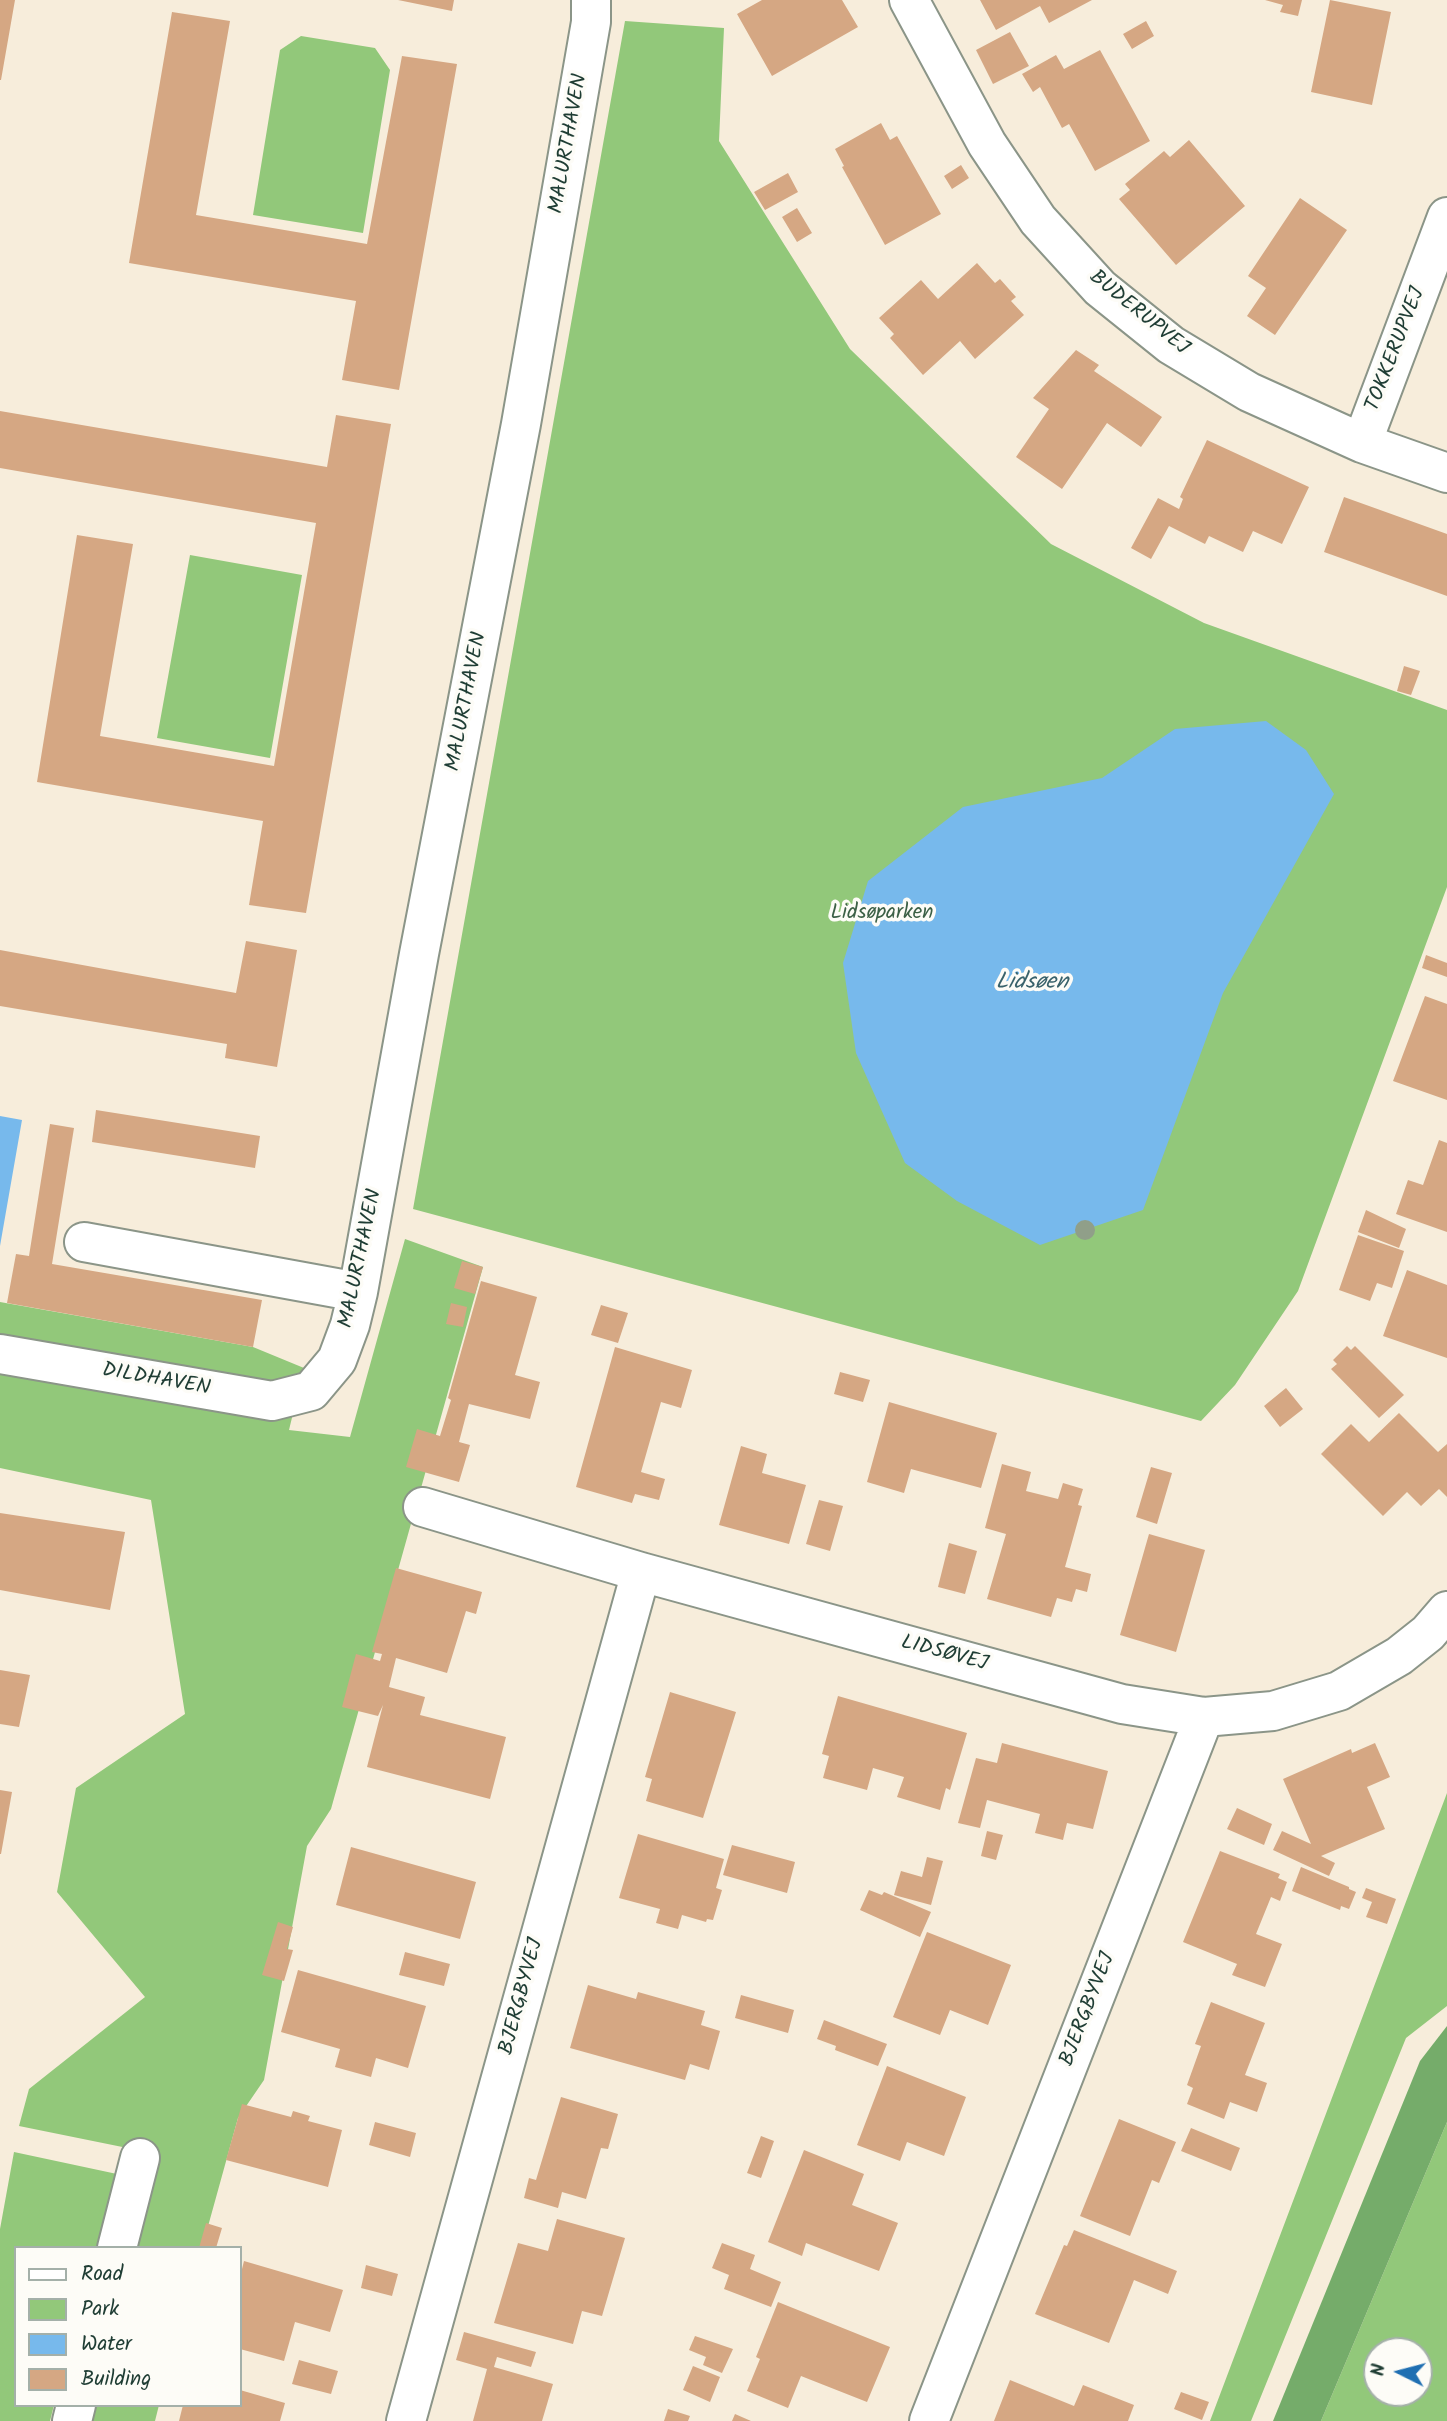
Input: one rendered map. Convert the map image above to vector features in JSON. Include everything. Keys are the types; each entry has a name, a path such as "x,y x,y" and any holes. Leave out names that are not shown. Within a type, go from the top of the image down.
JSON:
{"street":[{"name":"MALURTHAVEN","path":"311,1391 337,1360 351,1325 358,1292 419,954 521,424 591,22 591,0"},
{"name":"BUDERUPVEJ","path":"909,0 987,144 1038,220 1100,288 1171,345 1249,392 1362,443 1447,473"},
{"name":"TOKKERUPVEJ","path":"1362,443 1447,217"},
{"path":"84,1242 358,1292"},
{"name":"DILDHAVEN","path":"0,1354 272,1401 311,1391"},
{"name":"LIDSØVEJ","path":"423,1507 640,1572 1122,1703 1204,1717 1273,1711 1339,1691 1399,1657 1447,1611"},
{"name":"BJERGBYVEJ","path":"406,2421 640,1572"},
{"name":"BJERGBYVEJ","path":"929,2421 1204,1717"},
{"path":"118,2246 140,2158"}],"green space":[{"name":"Lidsøparken","path":"625,21 724,28 719,141 850,349 1051,544 1204,623 1447,710 1447,887 1298,1291 1235,1385 1201,1421 413,1209"},
{"path":"301,36 375,48 390,70 363,233 253,215 280,50"},
{"path":"190,555 302,575 270,758 157,738"},
{"path":"405,1239 483,1267 331,1809 307,1846 264,2080 238,2118 203,2246 129,2246 152,2153 19,2126 29,2089 145,1997 57,1892 76,1788 185,1714 151,1500 0,1468 0,1302 253,1347 304,1368 289,1430 350,1437"},
{"path":"1447,1793 1447,2006 1406,2038 1251,2421 1210,2421"},
{"path":"1447,2026 1447,2122 1321,2421 1273,2421 1420,2061"},
{"path":"1447,2122 1447,2421 1321,2421"},
{"path":"14,2152 117,2174 98,2246 14,2246 14,2407 54,2407 50,2421 0,2421 0,2229"},
{"path":"88,2407 158,2407 155,2421 85,2421"}],"water":[{"name":"Lidsøen","path":"1266,721 1306,750 1334,794 1223,993 1143,1210 1040,1245 957,1201 905,1163 856,1053 843,963 868,881 963,807 1102,778 1175,729"},
{"path":"0,1116 22,1120 0,1246"}],"building":[{"path":"0,0 15,0 1,80 0,80"},
{"path":"398,0 454,0 452,11"},
{"path":"762,0 842,0 858,27 772,76 737,14"},
{"path":"980,0 1092,0 1049,23 1040,6 996,30"},
{"path":"1265,0 1302,0 1298,16 1280,12 1283,5"},
{"path":"1330,0 1391,12 1372,105 1311,92"},
{"path":"172,12 230,21 196,215 367,244 402,56 457,64 399,390 342,380 356,301 129,263"},
{"path":"1146,21 1154,36 1132,49 1123,34"},
{"path":"1010,32 1029,66 993,84 976,50"},
{"path":"1100,50 1150,141 1095,171 1069,124 1062,128 1040,87 1033,92 1022,74 1056,55 1064,69"},
{"path":"881,123 890,140 897,136 941,214 885,245 842,167 844,166 835,149"},
{"path":"1189,140 1245,206 1176,265 1119,199 1130,190 1125,184 1164,151 1170,157"},
{"path":"961,165 969,178 952,189 944,176"},
{"path":"788,173 798,192 765,210 754,192"},
{"path":"1300,198 1347,230 1275,335 1247,316 1266,288 1248,276"},
{"path":"797,208 812,233 797,242 782,217"},
{"path":"977,263 995,283 1000,279 1016,297 1011,301 1024,315 975,359 960,341 923,375 890,338 894,334 879,318 921,280 938,299"},
{"path":"1076,350 1099,365 1094,371 1162,417 1141,447 1107,423 1062,489 1016,457 1049,409 1033,398"},
{"path":"0,411 327,467 336,415 391,424 306,913 249,905 263,821 37,782 77,535 133,544 100,736 274,766 316,523 0,468"},
{"path":"1207,440 1309,487 1282,544 1253,531 1243,552 1209,536 1205,544 1169,526 1151,559 1131,548 1158,498 1179,509 1183,499 1180,497"},
{"path":"1344,497 1447,534 1447,596 1324,552"},
{"path":"1404,666 1420,671 1411,695 1397,691"},
{"path":"246,941 297,950 277,1067 225,1058 227,1044 0,1006 0,950 236,993"},
{"path":"1426,955 1447,963 1447,977 1422,968"},
{"path":"1425,996 1447,1004 1447,1100 1393,1081"},
{"path":"96,1110 260,1136 255,1168 92,1142"},
{"path":"50,1124 74,1128 52,1264 262,1300 253,1347 7,1303 16,1254 29,1256"},
{"path":"1439,1140 1447,1143 1447,1232 1396,1214 1408,1180 1423,1185"},
{"path":"1366,1210 1406,1229 1399,1248 1358,1232"},
{"path":"1358,1235 1404,1251 1392,1288 1377,1283 1370,1301 1339,1290"},
{"path":"462,1261 483,1267 475,1294 454,1288"},
{"path":"1407,1270 1447,1285 1447,1358 1383,1336"},
{"path":"481,1281 537,1297 515,1375 540,1382 530,1419 469,1404 459,1442 470,1445 459,1482 406,1467 417,1429 440,1436"},
{"path":"451,1303 467,1307 463,1327 446,1324"},
{"path":"601,1305 628,1313 618,1343 591,1335"},
{"path":"1347,1346 1351,1350 1355,1346 1404,1395 1379,1418 1331,1369 1337,1364 1333,1360"},
{"path":"615,1347 692,1370 681,1408 661,1402 641,1472 665,1479 659,1500 635,1494 632,1503 576,1487"},
{"path":"840,1372 870,1380 863,1402 834,1394"},
{"path":"1286,1388 1303,1409 1280,1427 1264,1406"},
{"path":"889,1402 997,1433 981,1488 911,1469 904,1493 867,1482"},
{"path":"1399,1413 1438,1452 1447,1444 1447,1497 1439,1489 1421,1506 1407,1492 1383,1516 1321,1454 1351,1424 1369,1442"},
{"path":"741,1446 767,1454 762,1473 806,1485 789,1544 719,1525"},
{"path":"1002,1464 1031,1472 1026,1491 1058,1499 1063,1483 1083,1489 1078,1505 1082,1506 1065,1567 1091,1574 1087,1592 1076,1589 1072,1602 1057,1598 1051,1617 987,1599 1006,1534 985,1528"},
{"path":"1151,1467 1172,1473 1157,1524 1136,1517"},
{"path":"819,1500 843,1506 830,1551 806,1544"},
{"path":"0,1513 125,1532 110,1610 0,1590"},
{"path":"1149,1534 1205,1550 1176,1652 1120,1635"},
{"path":"949,1543 977,1551 965,1594 938,1587"},
{"path":"396,1568 482,1592 476,1614 466,1611 447,1673 396,1658 389,1687 425,1697 420,1715 506,1737 490,1799 367,1767 383,1705 378,1716 342,1707 356,1654 380,1661 382,1654 372,1652"},
{"path":"0,1670 30,1675 19,1727 0,1724"},
{"path":"670,1692 736,1712 703,1818 646,1801 652,1779 645,1777"},
{"path":"838,1696 967,1733 950,1790 946,1788 940,1810 897,1797 904,1777 873,1768 867,1790 823,1778 829,1756 822,1754"},
{"path":"1002,1743 1108,1771 1093,1829 1067,1823 1063,1840 1035,1833 1040,1814 987,1800 980,1828 958,1823 976,1758 997,1763"},
{"path":"1375,1743 1390,1777 1367,1787 1385,1829 1321,1856 1335,1863 1329,1876 1273,1850 1282,1831 1311,1844 1283,1779 1351,1749 1352,1753"},
{"path":"0,1790 12,1792 1,1854 0,1854"},
{"path":"1237,1808 1272,1824 1264,1845 1227,1829"},
{"path":"987,1831 1003,1835 996,1860 981,1856"},
{"path":"638,1834 724,1859 716,1888 722,1890 713,1920 707,1919 706,1922 682,1915 678,1929 656,1923 660,1909 619,1898"},
{"path":"732,1845 795,1862 787,1893 723,1875"},
{"path":"351,1847 476,1882 460,1939 336,1905"},
{"path":"1220,1851 1280,1874 1278,1878 1287,1882 1280,1901 1271,1897 1256,1934 1282,1944 1265,1987 1232,1975 1237,1964 1183,1942"},
{"path":"927,1857 943,1861 931,1905 894,1895 901,1871 922,1877"},
{"path":"1301,1867 1356,1892 1349,1909 1341,1906 1340,1910 1292,1891"},
{"path":"1366,1888 1396,1899 1387,1924 1366,1917 1372,1902 1362,1898"},
{"path":"869,1890 882,1895 884,1892 931,1912 920,1937 860,1910"},
{"path":"278,1922 293,1927 287,1949 293,1950 284,1981 262,1975"},
{"path":"927,1932 1011,1965 988,2025 950,2010 940,2035 893,2017"},
{"path":"405,1952 450,1964 444,1986 399,1975"},
{"path":"298,1970 426,2006 408,2068 376,2058 371,2077 335,2067 340,2049 281,2032"},
{"path":"588,1985 636,1999 638,1992 705,2011 701,2025 720,2031 709,2070 690,2064 685,2080 570,2048"},
{"path":"741,1995 794,2010 788,2033 735,2018"},
{"path":"1211,2002 1265,2023 1245,2075 1267,2083 1257,2112 1230,2102 1224,2119 1187,2104 1193,2088 1187,2085 1201,2046 1195,2044"},
{"path":"824,2020 887,2044 878,2066 835,2050 836,2046 817,2039"},
{"path":"887,2066 966,2097 944,2156 907,2142 900,2161 857,2145"},
{"path":"561,2097 618,2114 608,2149 601,2148 586,2199 562,2192 558,2208 524,2198 529,2178 536,2180"},
{"path":"242,2104 291,2117 293,2111 310,2116 308,2121 342,2130 328,2187 226,2160"},
{"path":"1119,2119 1176,2142 1159,2183 1152,2180 1130,2236 1080,2216"},
{"path":"375,2122 416,2133 410,2157 369,2145"},
{"path":"1191,2128 1240,2148 1231,2171 1181,2151"},
{"path":"761,2136 774,2141 761,2178 747,2173"},
{"path":"804,2150 864,2174 852,2205 898,2223 879,2271 806,2243 802,2256 768,2242"},
{"path":"557,2219 625,2238 602,2316 582,2311 573,2344 494,2323 518,2243 548,2251"},
{"path":"206,2223 222,2228 217,2246 200,2246"},
{"path":"1074,2230 1177,2271 1168,2294 1134,2280 1109,2343 1035,2314 1064,2245 1067,2246"},
{"path":"722,2243 755,2255 750,2269 781,2282 771,2307 724,2289 729,2275 712,2268"},
{"path":"244,2261 343,2290 330,2332 295,2322 284,2361 242,2350"},
{"path":"366,2265 398,2274 392,2296 361,2288"},
{"path":"778,2302 890,2347 867,2402 801,2376 788,2408 747,2391 760,2359 756,2357"},
{"path":"464,2332 536,2352 531,2367 497,2357 494,2367 553,2384 542,2421 473,2421 487,2369 456,2360"},
{"path":"695,2336 733,2349 722,2373 703,2365 706,2357 689,2350"},
{"path":"299,2360 338,2371 331,2394 292,2384"},
{"path":"693,2366 720,2377 710,2402 683,2390"},
{"path":"1010,2380 1074,2406 1083,2385 1134,2405 1128,2421 994,2421"},
{"path":"242,2391 285,2403 280,2421 179,2421 182,2407 242,2407"},
{"path":"1181,2392 1209,2402 1202,2420 1174,2409"},
{"path":"668,2409 690,2416 688,2421 664,2421"},
{"path":"735,2414 751,2421 732,2421"}]}
